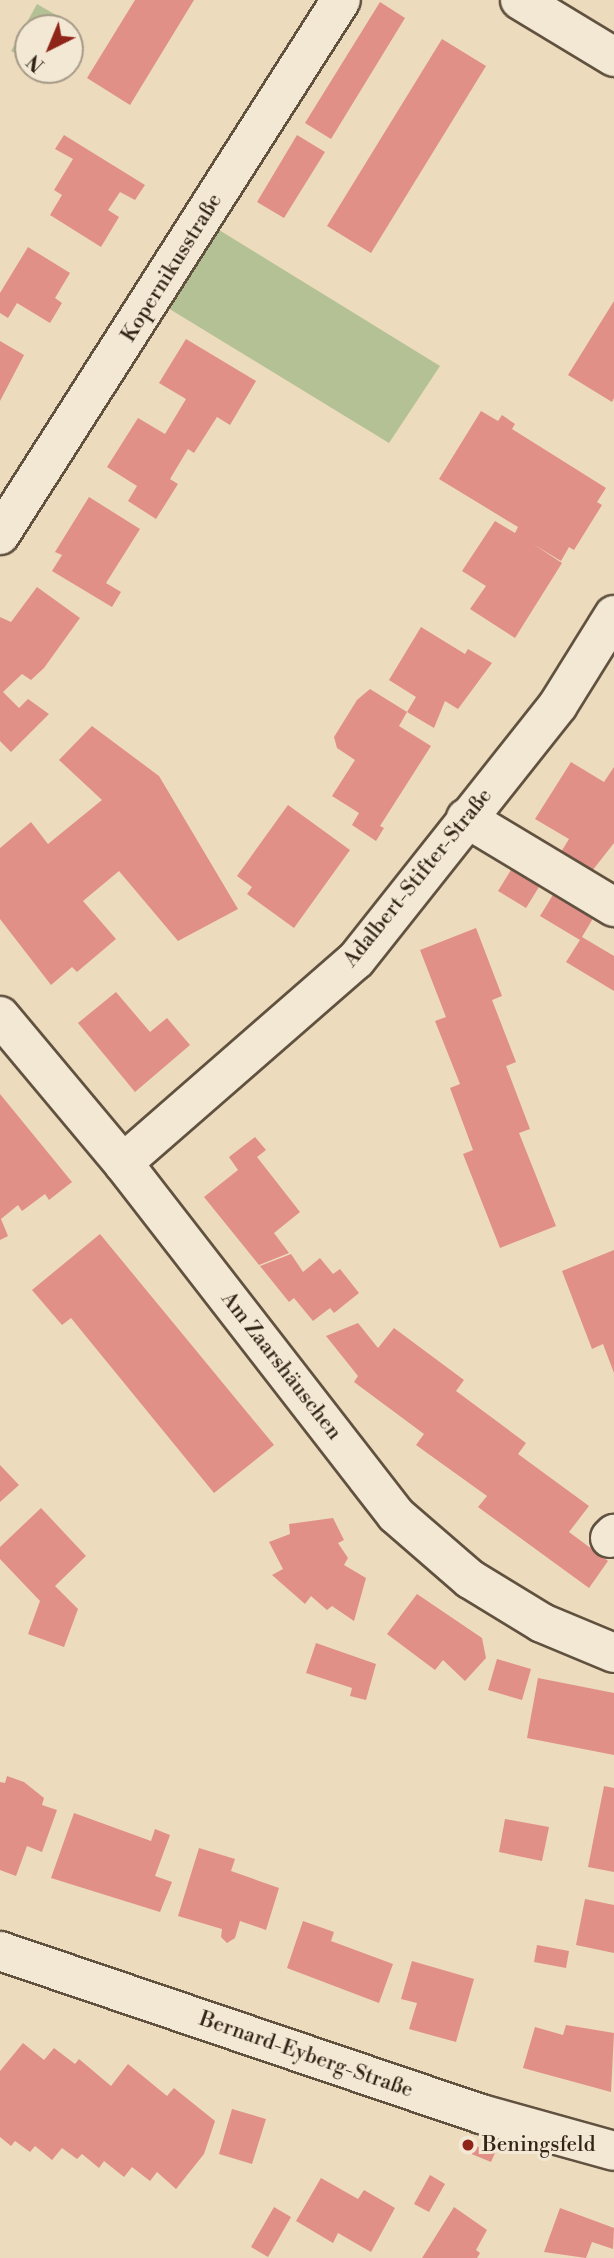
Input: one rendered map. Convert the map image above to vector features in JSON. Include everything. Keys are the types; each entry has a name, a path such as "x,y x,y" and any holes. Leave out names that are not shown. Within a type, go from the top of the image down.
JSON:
{"street":[{"name":"Kopernikusstraße","path":"0,535 341,0"},
{"path":"520,0 614,57"},
{"name":"Adalbert-Stifter-Straße","path":"123,1163 356,960 558,705 614,615"},
{"path":"466,818 614,907"},
{"name":"Am Zaarshäuschen","path":"0,1016 123,1163 396,1515 470,1579 542,1623 614,1653"},
{"name":"Bernard-Eyberg-Straße","path":"0,1951 481,2114 614,2151"}],"green space":[{"path":"37,4 54,14 31,14"},
{"path":"211,225 440,366 389,443 163,305"}],"building":[{"path":"135,0 194,0 130,105 87,78"},
{"path":"380,2 405,18 331,139 305,123"},
{"path":"442,39 486,66 371,253 327,226"},
{"path":"64,135 145,185 135,200 120,192 108,210 119,217 101,247 50,215 62,195 54,190 73,159 55,149"},
{"path":"297,135 325,152 284,218 257,202"},
{"path":"28,247 70,273 55,298 62,303 50,323 17,303 8,318 0,313 0,293"},
{"path":"614,301 614,398 612,402 568,375"},
{"path":"186,339 256,381 230,425 217,417 194,453 188,449 170,479 178,484 156,519 128,501 137,486 107,467 138,418 165,434 186,399 159,383"},
{"path":"0,341 24,355 0,401"},
{"path":"481,411 498,421 502,415 515,424 512,429 606,488 597,502 602,505 574,550 569,547 561,561 533,544 562,563 515,638 470,609 486,586 462,571 495,521 515,533 518,527 439,479"},
{"path":"89,497 140,529 106,583 121,592 112,607 52,571 62,555 55,552"},
{"path":"37,587 80,618 44,668 31,680 22,674 3,692 19,708 28,699 49,714 11,752 0,741 0,617 11,622"},
{"path":"421,627 465,654 468,649 492,663 458,709 445,701 434,728 407,712 416,697 389,680"},
{"path":"370,689 407,712 399,726 431,746 380,826 384,828 376,841 352,825 359,813 332,796 355,760 337,748 334,737 357,700"},
{"path":"92,726 159,776 238,909 178,941 119,871 83,901 116,939 77,972 72,967 51,985 0,919 0,848 31,822 48,844 102,800 59,760"},
{"path":"571,762 604,782 614,767 614,843 592,871 561,852 569,839 535,819"},
{"path":"288,805 350,850 294,928 247,894 252,887 237,876"},
{"path":"514,865 542,882 526,908 498,891"},
{"path":"556,890 595,915 582,937 614,956 614,991 566,962 580,940 540,916"},
{"path":"476,928 502,996 492,1000 516,1062 506,1066 530,1129 519,1133 556,1226 500,1248 463,1154 473,1150 450,1088 460,1084 435,1021 446,1017 420,950"},
{"path":"116,992 150,1032 167,1018 190,1045 135,1092 78,1023"},
{"path":"0,1094 72,1182 49,1200 45,1194 22,1211 18,1205 1,1219 8,1236 0,1240"},
{"path":"255,1137 266,1150 257,1157 300,1212 274,1233 289,1253 259,1265 204,1197 238,1170 229,1157"},
{"path":"100,1234 274,1445 214,1493 71,1318 62,1325 32,1290"},
{"path":"614,1250 614,1373 603,1344 592,1349 562,1271"},
{"path":"291,1254 303,1272 320,1258 333,1274 340,1269 359,1293 334,1313 330,1308 313,1321 294,1298 289,1302 260,1266"},
{"path":"358,1323 378,1348 394,1328 464,1380 456,1391 526,1443 518,1454 589,1506 569,1532 608,1561 589,1588 478,1507 487,1496 416,1445 424,1434 354,1382 358,1376 326,1336"},
{"path":"0,1465 19,1485 0,1502"},
{"path":"41,1508 86,1556 55,1586 78,1609 64,1647 28,1634 40,1601 0,1559 0,1547"},
{"path":"333,1518 344,1540 338,1543 348,1558 344,1565 366,1578 354,1621 332,1606 327,1610 311,1596 305,1604 272,1575 283,1569 269,1542 290,1534 289,1524"},
{"path":"417,1594 482,1638 486,1658 465,1681 443,1660 435,1670 387,1634"},
{"path":"316,1643 376,1664 366,1700 350,1696 352,1688 306,1673"},
{"path":"497,1659 531,1669 522,1700 488,1690"},
{"path":"538,1678 614,1693 614,1755 527,1738"},
{"path":"7,1776 24,1782 44,1798 42,1805 57,1810 42,1852 27,1846 16,1876 0,1870 0,1782 5,1783"},
{"path":"604,1786 614,1788 614,1872 588,1867"},
{"path":"74,1813 151,1841 155,1829 170,1835 155,1876 172,1882 160,1912 51,1878"},
{"path":"505,1819 549,1827 542,1861 499,1852"},
{"path":"199,1848 235,1859 231,1871 279,1888 266,1930 240,1921 235,1938 227,1943 221,1937 222,1929 178,1916"},
{"path":"585,1899 614,1905 614,1953 576,1945"},
{"path":"303,1921 334,1932 331,1941 393,1964 379,2003 287,1968"},
{"path":"537,1945 569,1951 566,1968 534,1962"},
{"path":"412,1961 474,1979 456,2042 409,2029 417,2003 401,1999"},
{"path":"566,2025 614,2033 611,2092 523,2068 535,2027 563,2035"},
{"path":"23,2043 44,2060 54,2048 75,2064 79,2059 111,2086 128,2064 167,2096 174,2088 215,2121 204,2154 176,2189 157,2172 150,2181 132,2167 124,2177 104,2161 99,2168 82,2154 77,2159 62,2148 52,2160 35,2146 30,2152 15,2141 11,2146 0,2137 0,2071"},
{"path":"232,2109 266,2119 252,2164 219,2154"},
{"path":"472,2145 495,2153 491,2162 469,2153"},
{"path":"430,2175 445,2184 429,2212 414,2204"},
{"path":"321,2178 358,2199 364,2190 395,2208 371,2252 338,2233 333,2243 296,2221"},
{"path":"274,2207 291,2217 268,2257 251,2247"},
{"path":"454,2207 487,2230 476,2250 480,2253 477,2258 422,2258"},
{"path":"560,2208 614,2228 613,2249 592,2242 586,2258 544,2252"}],"place":[{"name":"Beningsfeld","path":"468,2145"}]}
